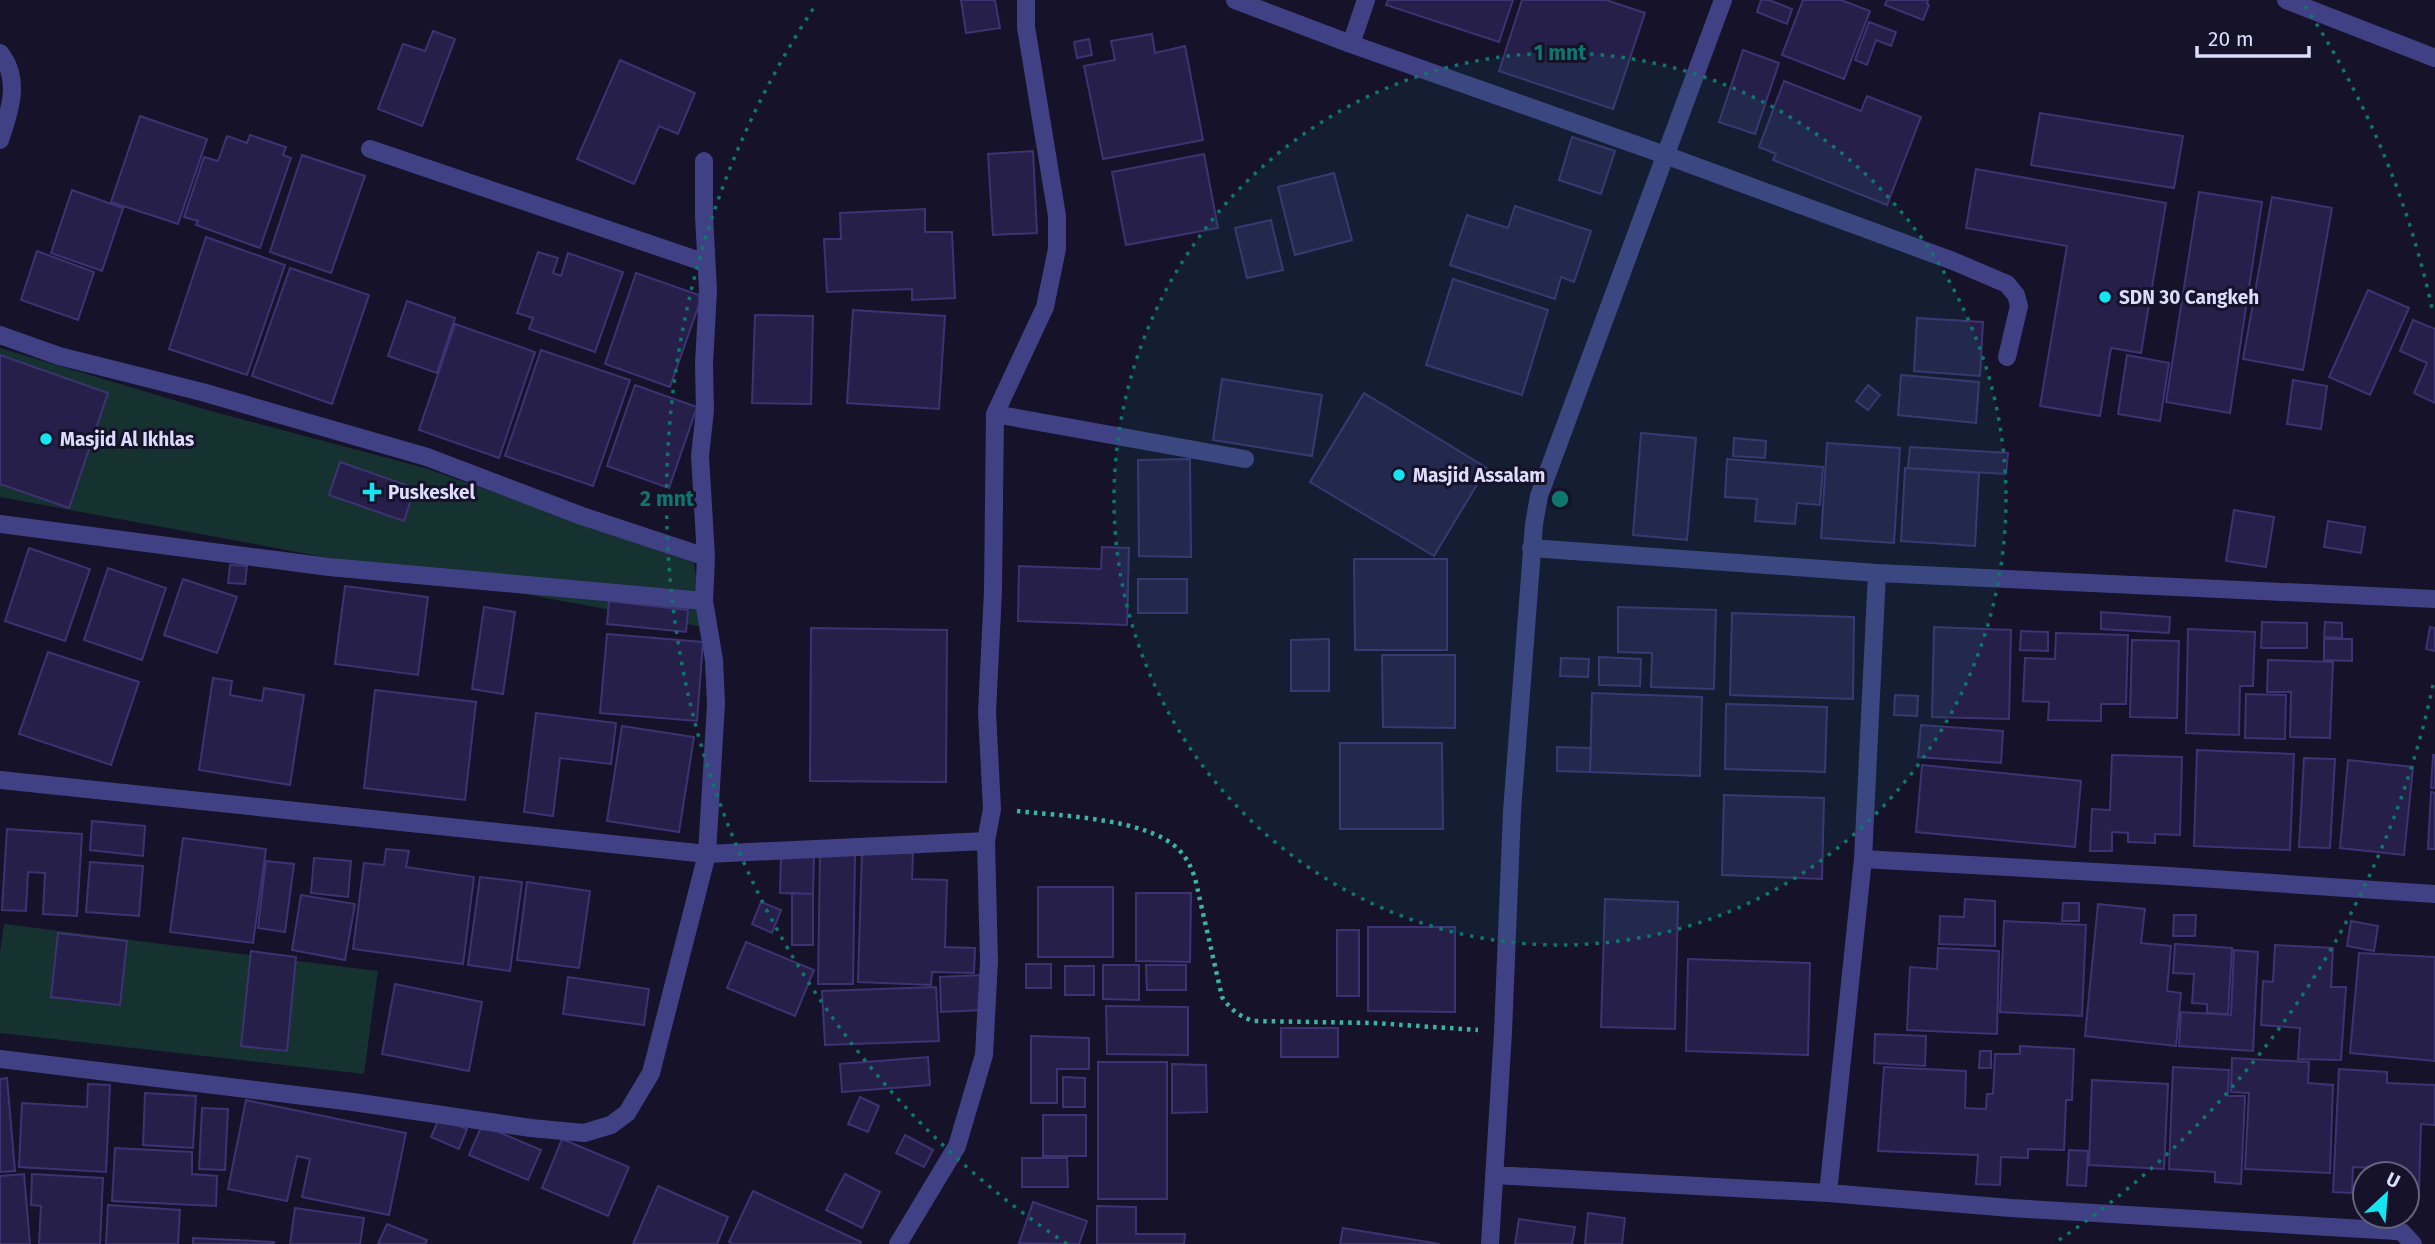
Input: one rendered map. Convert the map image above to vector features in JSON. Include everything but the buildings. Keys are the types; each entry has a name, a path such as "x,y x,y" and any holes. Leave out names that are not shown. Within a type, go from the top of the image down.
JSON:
{"street":[{"path":"898,1244 957,1146 985,1055 989,961 986,841 992,808 987,712 993,591 995,414 1045,307 1057,248 1057,216 1026,27 1026,0"},
{"path":"1234,0 1665,155 1953,261 2007,284 2016,295 2019,306 2007,357"},
{"path":"1351,44 1366,0"},
{"path":"1490,1244 1513,811 1531,548 1539,496 1723,0"},
{"path":"2286,0 2435,58"},
{"path":"0,53 6,61 13,87 9,113 0,140"},
{"path":"370,149 706,264"},
{"path":"0,1059 584,1133 611,1125 626,1113 651,1073 707,854 716,704 713,660 704,601 706,557 700,456 705,410 704,364 708,290 705,161"},
{"path":"0,335 59,356 202,392 428,457 582,516 706,557"},
{"path":"995,414 1245,459"},
{"path":"0,524 329,567 704,601"},
{"path":"1531,548 1877,573 2435,599"},
{"path":"1828,1193 1863,859 1877,573"},
{"path":"0,780 707,854 986,841"},
{"path":"1863,859 2435,894"},
{"path":"1494,1175 1828,1193 2011,1208 2397,1231 2402,1232 2413,1244"}],"path":[{"path":"992,808 1104,821 1139,828 1177,848 1190,864 1195,877 1222,997 1229,1008 1242,1017 1254,1020 1374,1023 1503,1032"}],"green space":[{"path":"0,348 207,410 425,468 694,563 703,627 0,497"},
{"path":"4,924 378,971 364,1074 0,1033 0,952"}],"place":[{"name":"SDN 30 Cangkeh","path":"2105,297"},
{"name":"Masjid Al Ikhlas","path":"46,439"},
{"name":"Masjid Assalam","path":"1399,475"},
{"name":"Puskeskel","path":"372,492"}]}
